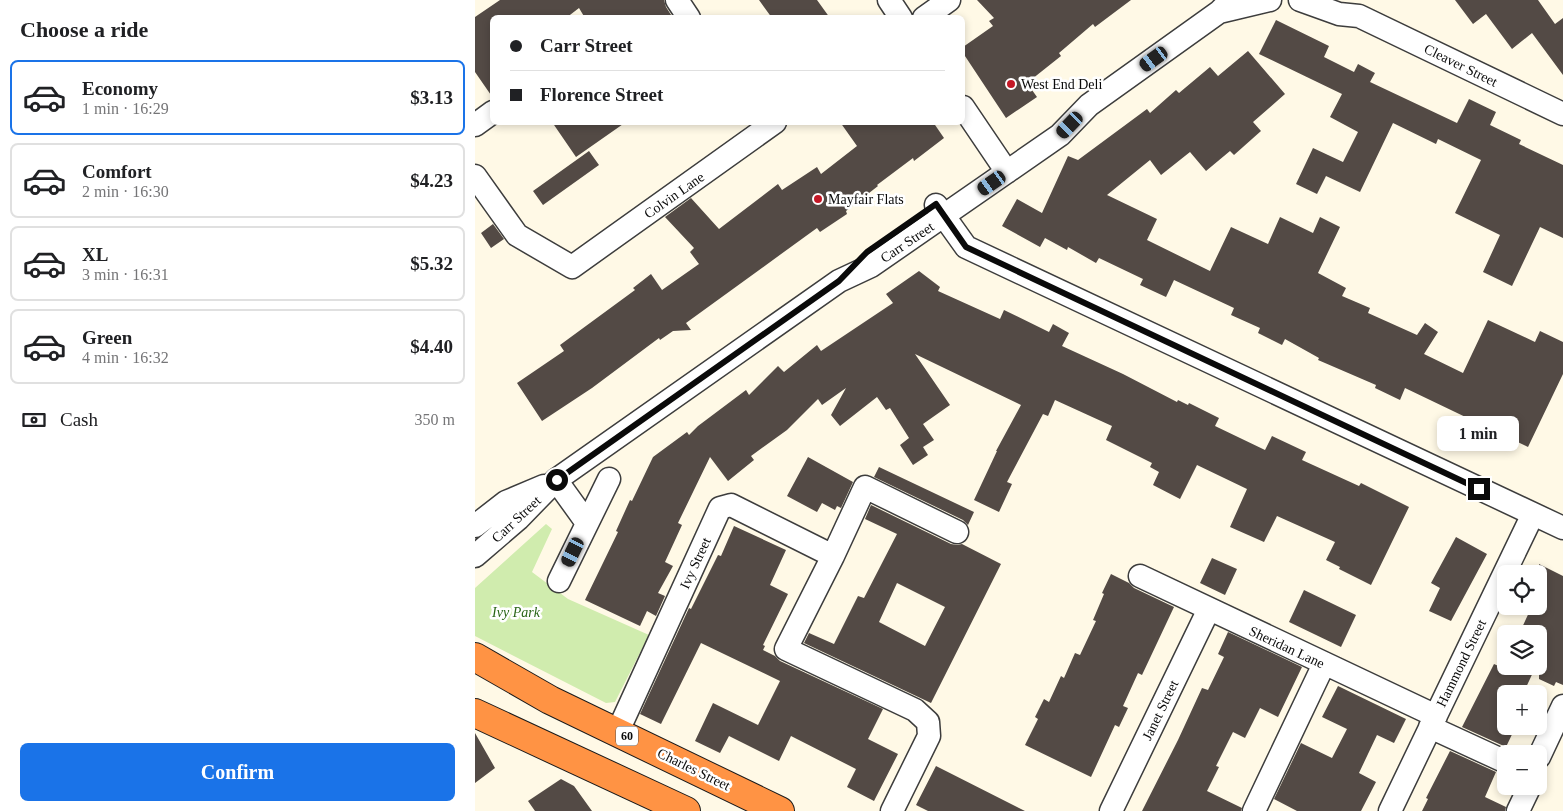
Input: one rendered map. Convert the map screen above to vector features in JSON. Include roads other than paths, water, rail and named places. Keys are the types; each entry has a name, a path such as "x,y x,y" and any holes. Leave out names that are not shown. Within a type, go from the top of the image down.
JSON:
{"highway":[{"name":"Charles Street","path":"475,657 550,700 780,811"},
{"path":"475,713 685,811"}],"street":[{"path":"677,0 687,15"},
{"path":"889,0 899,15"},
{"path":"928,15 949,0"},
{"name":"Carr Street","path":"475,556 518,519 557,480 839,281 867,252 940,210 1003,166 1055,119 1089,105 1225,6 1270,0"},
{"name":"Cleaver Street","path":"1300,0 1339,14 1354,8 1563,114"},
{"path":"965,110 1003,166"},
{"path":"475,124 490,114"},
{"name":"Colvin Lane","path":"475,176 517,236 572,267 767,125"},
{"path":"940,210 966,247 1563,528"},
{"path":"559,580 609,479"},
{"path":"557,480 587,523"},
{"name":"Carr Street","path":"475,526 506,502 557,480"},
{"path":"892,811 929,736 928,722 915,710 786,649 865,487 957,532"},
{"name":"Ivy Street","path":"618,732 720,508 731,505 833,556"},
{"name":"Hammond Street","path":"1390,811 1533,514"},
{"name":"Sheridan Lane","path":"1140,576 1324,664 1497,757"},
{"name":"Janet Street","path":"1111,811 1209,609"},
{"path":"1254,811 1324,664"},
{"path":"1545,745 1563,706"},
{"path":"1518,811 1526,795"}],"place":[{"name":"West End Deli","path":"1011,84"},
{"name":"Mayfair Flats","path":"818,199"}],"park label":[{"name":"Ivy Park","path":"516,612"}]}
